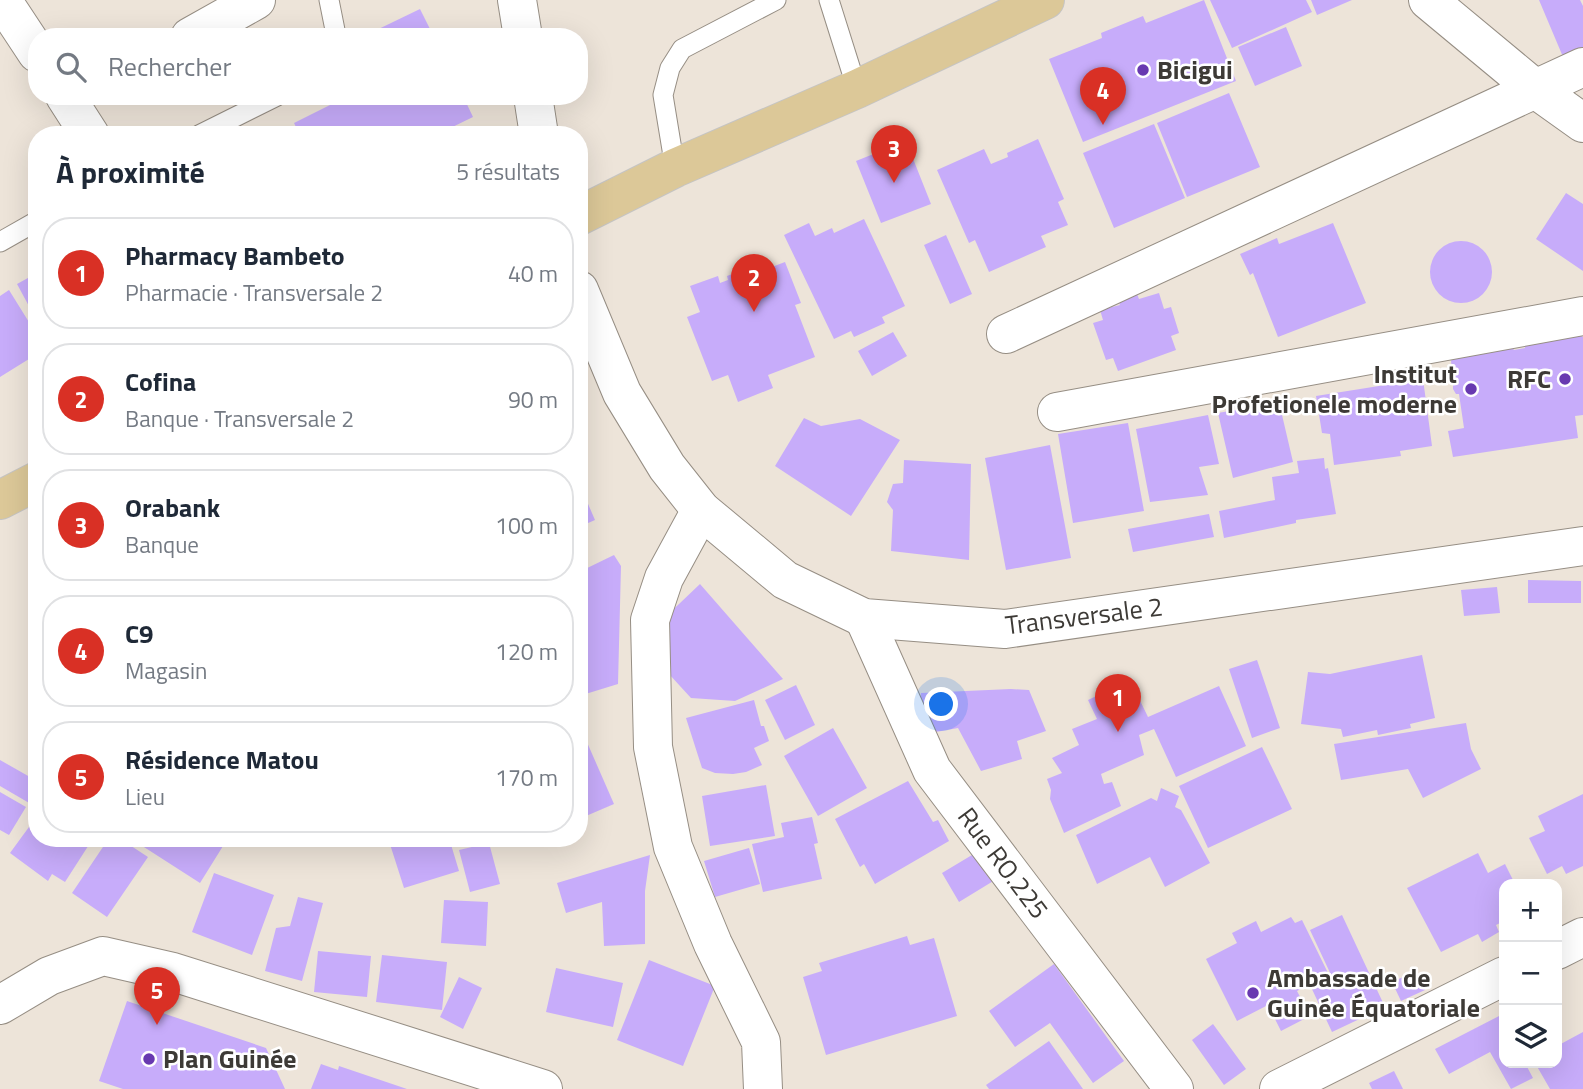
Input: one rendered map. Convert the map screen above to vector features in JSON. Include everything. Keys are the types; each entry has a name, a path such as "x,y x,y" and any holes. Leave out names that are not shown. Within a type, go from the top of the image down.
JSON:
{"main road":[{"path":"588,211 674,168 857,89 1045,0"},
{"path":"0,500 28,486"}],"street":[{"path":"2,0 28,39"},
{"path":"206,28 256,0"},
{"path":"517,0 522,28"},
{"path":"1428,0 1534,88 1583,123"},
{"path":"1006,334 1583,66"},
{"path":"534,105 538,126"},
{"name":"Transversale 2","path":"588,311 622,393 667,467 701,510 785,580 864,618 1005,629 1583,545"},
{"path":"1057,412 1583,316"},
{"path":"701,510 664,578 650,620 653,747 673,847 713,944 761,1042 763,1089"},
{"name":"Rue RO.225","path":"864,618 932,770 1174,1089"},
{"path":"1562,948 1583,937"},
{"path":"0,1005 49,976 103,956 173,972 534,1088"},
{"path":"1279,1089 1499,979"}],"lane":[{"path":"329,0 335,28"},
{"path":"674,168 663,95 670,68 682,49 776,0"},
{"path":"829,0 857,89"},
{"path":"217,126 259,105"},
{"path":"0,242 28,226"}],"building":[{"name":"Bicigui","path":"1204,0 1236,81 1083,142 1049,59 1102,38 1101,33 1143,16 1146,23"},
{"path":"1210,0 1306,0 1312,12 1232,48"},
{"path":"1311,0 1352,0 1317,15"},
{"path":"1539,0 1580,0 1583,6 1583,57 1566,64"},
{"path":"420,9 430,28 381,28"},
{"path":"1286,27 1302,66 1255,86 1238,47"},
{"path":"1229,93 1260,167 1187,197 1157,123"},
{"path":"330,105 467,105 473,117 454,126 296,126 294,123"},
{"path":"1154,124 1185,198 1114,228 1083,153"},
{"path":"1038,139 1064,199 1058,202 1068,225 1041,236 1046,247 989,272 975,240 969,243 937,170 984,149 991,164 1008,157 1007,153"},
{"path":"906,141 931,204 881,223 856,161"},
{"path":"1566,193 1583,204 1583,271 1536,239"},
{"path":"864,219 905,306 882,317 885,323 854,337 851,331 834,339 784,235 809,223 815,236 832,228 834,233"},
{"path":"1333,223 1366,303 1278,337 1253,273 1250,275 1240,254 1277,238 1279,244"},
{"path":"946,235 972,294 950,304 924,245"},
{"path":"1455,241 1467,241 1483,250 1490,260 1490,284 1483,294 1467,303 1455,303 1444,298 1435,289 1430,278 1430,266 1435,255 1444,246"},
{"path":"785,262 801,303 795,305 815,357 768,375 773,388 738,402 728,375 712,381 687,317 700,312 690,286 718,276 720,283 728,280 727,276 753,266 756,273"},
{"path":"28,278 28,304 17,284"},
{"path":"9,290 28,321 28,360 0,377 0,296"},
{"path":"1159,293 1164,309 1171,307 1179,333 1171,336 1176,350 1118,371 1113,358 1106,360 1093,323 1103,320 1100,310 1120,305 1118,300 1137,294 1139,299"},
{"path":"893,332 907,356 872,376 858,351"},
{"path":"1575,332 1583,337 1583,415 1575,416 1578,438 1453,457 1448,431 1464,428 1459,394 1453,389 1451,361 1455,355 1511,345 1514,350 1525,348 1525,344"},
{"path":"1423,379 1432,446 1400,451 1401,456 1334,465 1330,434 1322,433 1316,396"},
{"path":"1279,402 1293,462 1233,478 1218,413"},
{"path":"1208,415 1219,464 1199,467 1208,495 1150,502 1136,429"},
{"path":"804,418 821,426 860,419 900,440 851,516 775,466"},
{"path":"1128,423 1144,511 1073,523 1058,434"},
{"path":"1050,445 1071,558 1006,570 985,458"},
{"path":"1324,458 1336,514 1296,520 1296,523 1224,538 1219,511 1275,500 1272,477 1299,473 1297,461"},
{"path":"904,460 971,464 969,560 891,551 893,510 887,502 893,484 903,483"},
{"path":"588,504 595,520 588,523"},
{"path":"1209,514 1214,537 1133,552 1128,529"},
{"path":"614,555 621,566 618,684 588,693 588,568"},
{"path":"1528,580 1581,581 1581,603 1528,603"},
{"path":"700,584 783,679 735,701 691,698 669,674 658,624"},
{"path":"1497,587 1500,613 1464,616 1461,590"},
{"path":"1422,655 1435,718 1410,724 1411,728 1378,735 1377,730 1343,737 1341,729 1301,724 1308,672 1330,674"},
{"path":"1257,660 1280,728 1252,738 1229,669"},
{"path":"1130,680 1148,717 1219,686 1246,746 1176,777 1154,729 1139,735 1144,755 1101,774 1104,784 1112,782 1121,806 1064,833 1050,799 1051,790 1047,779 1062,773 1052,758 1079,745 1072,729 1097,719 1088,700"},
{"path":"796,685 815,725 785,740 765,700"},
{"path":"1029,690 1046,731 1017,741 1022,759 981,771 958,728 936,732 919,704 921,693"},
{"path":"754,700 761,726 764,726 769,741 754,748 762,765 733,774 715,773 702,768 686,718"},
{"path":"1466,723 1471,749 1481,769 1423,798 1408,769 1341,780 1334,744"},
{"path":"833,728 867,788 818,816 784,756"},
{"path":"588,745 614,804 588,815"},
{"path":"1262,747 1292,809 1208,848 1179,786"},
{"path":"0,760 28,776 28,802 0,786"},
{"path":"908,781 933,822 938,820 949,841 875,884 864,864 860,867 835,819"},
{"path":"766,785 775,836 710,846 702,796"},
{"path":"1161,788 1179,796 1175,807 1181,810 1210,863 1165,887 1150,857 1097,884 1076,835 1151,798 1157,801"},
{"path":"0,792 26,807 9,835 0,830"},
{"path":"1583,794 1583,866 1566,874 1562,866 1547,874 1529,838 1545,831 1538,816"},
{"path":"812,817 818,843 814,844 822,879 763,892 752,844 784,837 781,823"},
{"path":"28,828 28,847 88,847 65,882 52,874 48,881 10,853"},
{"path":"103,847 133,847 148,857 107,917 72,893"},
{"path":"144,847 222,847 200,883"},
{"path":"391,847 452,847 459,871 404,888"},
{"path":"490,847 500,884 470,892 459,850"},
{"path":"749,848 760,884 715,897 704,861"},
{"path":"977,852 995,880 959,902 942,873"},
{"path":"1478,853 1488,873 1505,864 1512,879 1499,879 1499,924 1496,925 1499,932 1482,942 1478,934 1441,952 1407,888"},
{"path":"650,855 645,891 645,944 604,946 602,902 566,913 557,883"},
{"path":"214,873 274,895 252,955 192,932"},
{"path":"298,897 323,903 302,981 265,971 276,928 290,926"},
{"path":"444,900 488,902 486,946 441,943"},
{"path":"1342,915 1385,1007 1332,1032 1311,987 1332,977 1310,930"},
{"path":"1291,917 1295,923 1302,920 1328,973 1297,991 1310,1016 1281,1031 1268,1005 1237,1021 1206,959 1237,943 1232,933 1256,921 1261,932"},
{"path":"907,936 910,945 934,938 957,1016 826,1055 803,977 822,971 819,963"},
{"path":"318,951 371,956 367,997 314,992"},
{"path":"382,955 447,962 442,1010 376,1002"},
{"path":"649,960 715,986 683,1066 617,1040"},
{"path":"1054,964 1124,1061 1093,1083 1050,1023 1015,1047 989,1011"},
{"path":"556,968 623,983 613,1027 546,1012"},
{"path":"1416,971 1425,990 1401,1001 1392,982"},
{"path":"459,977 482,988 463,1029 440,1017"},
{"path":"127,1001 266,1048 285,1089 123,1089 99,1081"},
{"path":"1499,1016 1499,1068 1490,1052 1449,1074 1435,1049"},
{"path":"1213,1024 1246,1069 1224,1085 1192,1040"},
{"path":"1583,1032 1583,1089 1550,1089 1538,1068 1562,1068 1562,1043"},
{"path":"1049,1041 1083,1089 989,1089 986,1085"},
{"path":"321,1064 338,1070 339,1066 407,1089 311,1089"},
{"path":"1499,1068 1528,1068 1533,1078 1511,1089"},
{"path":"1394,1071 1403,1089 1372,1089 1369,1083"}],"place":[{"name":"Bicigui","path":"1143,70"},
{"name":"C9","path":"1103,125"},
{"name":"Orabank","path":"894,183"},
{"name":"Cofina","path":"754,312"},
{"name":"RFC","path":"1565,379"},
{"name":"Institut Profetionele moderne","path":"1471,389"},
{"name":"Pharmacy Bambeto","path":"1118,732"},
{"name":"Ambassade de Guinée Équatoriale","path":"1253,993"},
{"name":"Résidence Matou","path":"157,1025"},
{"name":"Plan Guinée","path":"149,1059"}]}
